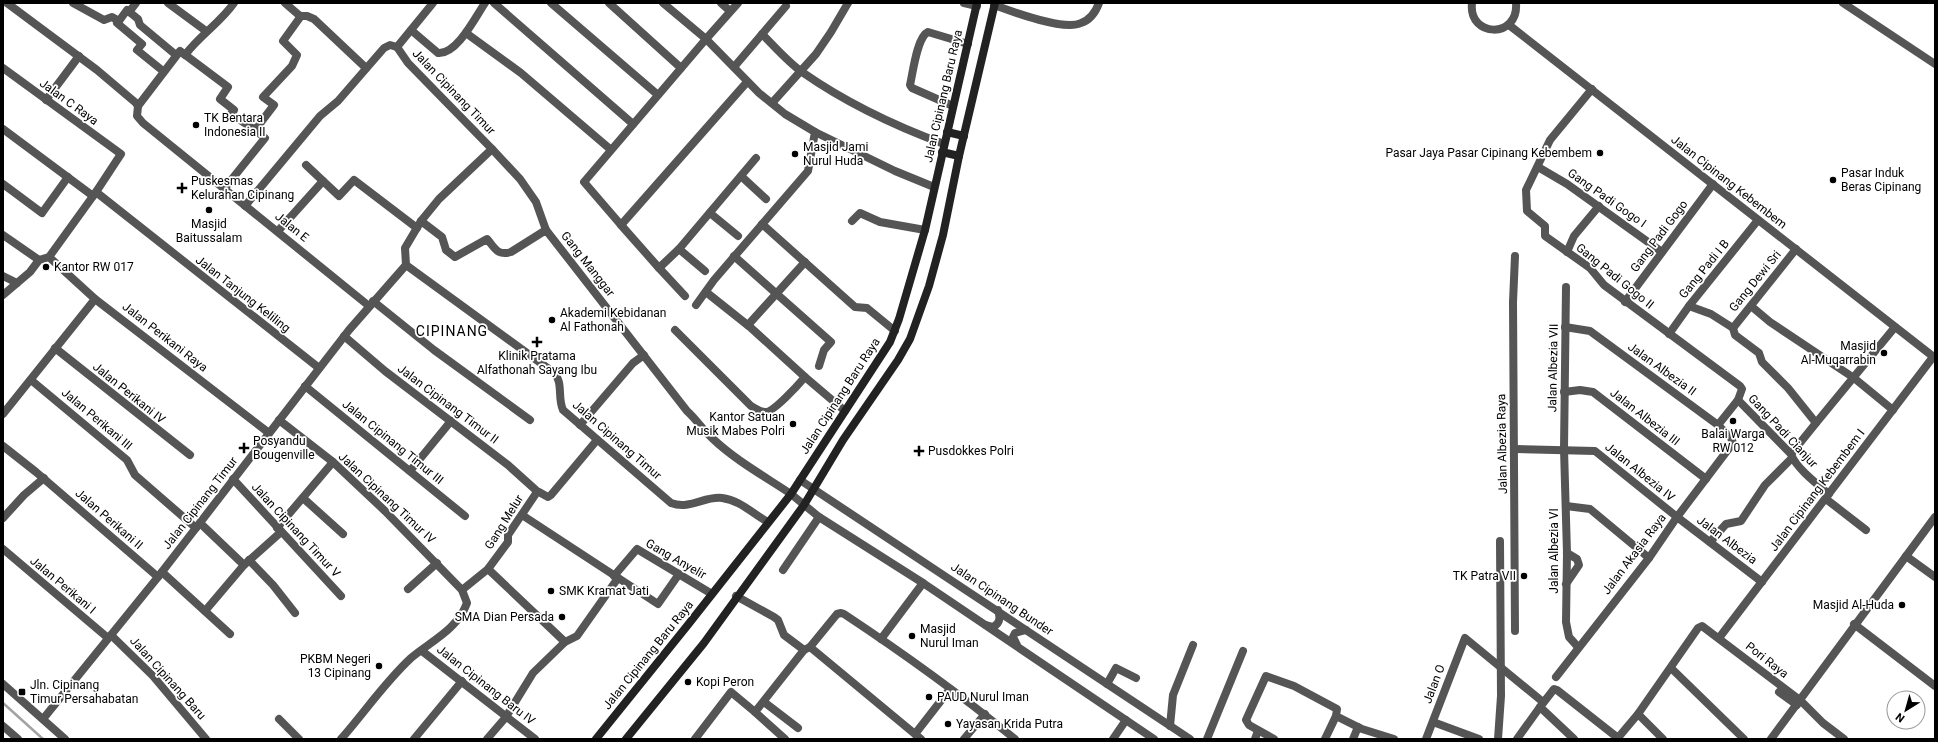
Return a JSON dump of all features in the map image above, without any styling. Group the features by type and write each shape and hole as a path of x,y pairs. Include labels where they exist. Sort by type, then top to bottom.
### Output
{"main road":[{"name":"Jalan Cipinang Baru Raya","path":"596,739 791,494 885,350 895,331 925,230 946,132 977,4"},
{"path":"626,739 704,643 736,596 804,505 843,440 898,360 910,339 934,270 943,235 959,156 995,4"},
{"path":"946,132 964,136"},
{"path":"943,148 959,156"}],"street":[{"path":"7,3 79,56 138,106 180,51 228,87 220,99 234,110 231,114 265,138 224,189"},
{"path":"129,12 136,3"},
{"path":"168,3 206,31"},
{"path":"185,55 234,3"},
{"path":"285,3 301,16 310,16 314,19 366,68"},
{"path":"245,206 320,116 338,101 388,45 397,47 433,3"},
{"path":"411,30 441,53 454,46 466,33 485,3"},
{"path":"494,3 633,124"},
{"path":"551,3 658,95"},
{"path":"609,3 681,68"},
{"path":"663,3 706,39 747,82 785,114 815,132 895,171 934,187"},
{"path":"721,3 730,11"},
{"path":"685,296 584,182 610,149 738,3"},
{"path":"772,102 801,71 831,32 848,3"},
{"path":"964,3 977,4"},
{"path":"995,4 1029,17 1075,25 1088,19 1099,3"},
{"path":"1464,3 1472,6 1474,18 1481,26 1490,30 1500,29 1509,24 1514,18 1516,3"},
{"path":"1843,3 1935,64"},
{"path":"77,4 104,20 112,17 119,21"},
{"path":"734,68 786,6"},
{"path":"164,71 138,50 142,44 117,23 127,10 138,18 140,25 176,55"},
{"path":"255,130 274,105 264,97 292,66 297,56 283,41 301,16"},
{"name":"Jalan Cipinang Kebembem","path":"1509,24 1934,358"},
{"path":"953,106 916,91 910,85 918,48 925,34 928,32 968,44"},
{"path":"466,33 521,73 610,149"},
{"path":"762,34 801,71 842,96 943,148"},
{"name":"Jalan Cipinang Timur","path":"43,719 160,575 318,368 371,303 406,264 405,248 419,225 438,199 492,149 408,63 397,47"},
{"path":"46,100 79,56"},
{"name":"Jalan C Raya","path":"3,68 121,154 95,194"},
{"path":"621,225 747,82"},
{"path":"1538,167 1550,140 1592,89"},
{"name":"Jalan E","path":"138,106 137,116 143,123 245,206 371,303 530,420"},
{"name":"Jalan Tanjung Keliling","path":"3,129 68,177 95,194 318,368"},
{"path":"696,305 734,256 808,171 815,132"},
{"path":"492,149 520,179 536,202 546,230"},
{"path":"659,268 679,250 756,158"},
{"path":"306,165 340,196 354,180 419,225"},
{"name":"Gang Padi Gogo I","path":"1538,167 1599,206 1662,252"},
{"name":"Gang Padi Gogo II","path":"1538,167 1526,190 1527,211 1545,226 1545,236 1590,268 1604,285 1625,302 1740,386 1742,389 1738,400"},
{"path":"741,176 766,199"},
{"path":"3,184 42,214 68,177"},
{"path":"278,231 323,181"},
{"name":"Gang Padi Gogo","path":"1625,302 1712,184"},
{"path":"3,295 39,260 49,257 95,194"},
{"path":"1567,252 1574,236 1599,206"},
{"path":"710,213 738,236"},
{"path":"852,221 860,213 880,222 925,230"},
{"name":"Gang Padi I B","path":"1669,334 1689,306 1758,220"},
{"path":"762,224 855,307 867,308 895,331"},
{"name":"Gang Manggar","path":"419,225 442,237 446,250 455,257 487,239 497,252 504,254 511,252 546,230 687,411 699,422 711,438 737,458 791,494"},
{"path":"3,235 39,260"},
{"name":"Gang Dewi Sri","path":"1733,328 1796,249"},
{"path":"679,250 705,272"},
{"path":"734,256 830,342 824,350 819,366"},
{"name":"Jalan Albezia Raya","path":"1515,256 1513,302 1515,631"},
{"name":"Jalan Perikani Raya","path":"49,257 95,299 269,432"},
{"path":"748,325 805,262"},
{"name":"Jalan Cipinang Timur","path":"406,264 553,372 559,380 560,404 563,410 671,504 682,506 715,498 733,500 768,522"},
{"path":"3,276 17,283"},
{"name":"Jalan Albezia VII","path":"1564,449 1566,287"},
{"path":"706,292 748,325 845,411"},
{"path":"3,414 95,299"},
{"path":"1689,306 1711,314 1733,328 1735,335 1759,353 1762,362 1788,388 1816,423"},
{"path":"1751,306 1770,322 1854,378 1893,410"},
{"name":"Jalan Albezia II","path":"1565,327 1590,331 1718,425 1731,438 1732,446"},
{"path":"1710,542 1726,524 1741,521 1765,485 1791,456 1816,423 1895,327"},
{"path":"675,330 751,406 763,412 767,412 777,406 805,377"},
{"name":"Jalan Cipinang Timur II","path":"344,336 385,371 508,465 538,492"},
{"name":"Jalan Perikani IV","path":"55,348 190,455"},
{"path":"580,425 633,364 644,355"},
{"name":"Jalan Cipinang Kebembem I","path":"1719,638 1934,358"},
{"name":"Jalan Perikani III","path":"31,380 128,460 135,475 273,585 295,613"},
{"name":"Jalan Cipinang Timur III","path":"305,386 465,516"},
{"name":"Jalan Albezia III","path":"1564,392 1580,390 1592,392 1706,479"},
{"path":"1718,425 1738,400"},
{"name":"Gang Padi Cianjur","path":"1738,400 1827,497 1866,530"},
{"name":"Jalan Cipinang Timur IV","path":"279,420 333,462 437,563 462,590 467,604 463,612 449,630 422,651"},
{"path":"410,472 451,421"},
{"name":"Gang Melur","path":"462,590 488,568 509,541 508,535 538,492 548,497 551,495 597,440"},
{"name":"Jalan Perikani II","path":"3,446 205,611 230,634"},
{"name":"Jalan Akasia Raya","path":"1556,677 1649,558 1677,517 1732,446"},
{"name":"Jalan Albezia IV","path":"1515,449 1564,449 1595,451 1677,517"},
{"name":"Jalan Albezia VI","path":"1564,449 1567,553 1566,631 1569,638 1578,647"},
{"path":"205,611 247,563 279,530 333,462"},
{"path":"3,518 21,492 44,478"},
{"name":"Jalan Cipinang Timur V","path":"233,479 341,596"},
{"name":"Jalan Cipinang Bunder","path":"800,480 998,610 1190,739"},
{"path":"791,494 819,517 923,583 1154,739"},
{"path":"303,498 343,534"},
{"path":"1566,506 1590,510 1649,558"},
{"path":"522,515 658,604 679,574"},
{"path":"782,570 819,517"},
{"name":"Jalan Albezia","path":"1677,517 1762,582"},
{"path":"1771,739 1799,703 1854,624 1935,517"},
{"path":"1498,739 1501,696 1500,541"},
{"name":"Jalan Perikani I","path":"3,549 110,636"},
{"name":"Gang Anyelir","path":"616,577 637,549 712,594"},
{"path":"1566,584 1579,565 1577,559 1567,553"},
{"path":"1906,556 1935,577"},
{"path":"408,589 437,563"},
{"path":"488,568 565,642"},
{"path":"487,739 506,717 533,673 565,642 577,636 616,577"},
{"path":"881,639 923,583"},
{"path":"736,596 778,620 784,635 807,648 918,736 950,689"},
{"path":"986,625 993,627 997,624 1000,618 998,610"},
{"path":"755,712 807,648 837,614 841,613 881,639 985,714 1016,739"},
{"path":"1854,624 1935,686"},
{"name":"Pori Raya","path":"1698,628 1704,626 1799,703"},
{"path":"1517,739 1541,704 1556,689 1618,738 1638,714 1698,628 1799,703 1844,739"},
{"path":"1017,646 1013,637 1015,633 1026,630"},
{"name":"Jalan Cipinang Baru","path":"110,636 153,676 206,739"},
{"name":"Jalan O","path":"1426,739 1465,638 1500,668"},
{"path":"1170,726 1173,694 1193,644"},
{"path":"341,739 406,664 422,651"},
{"name":"Jalan Cipinang Baru IV","path":"422,651 535,739"},
{"path":"1207,739 1243,651"},
{"path":"1107,684 1116,668 1136,678"},
{"path":"1500,668 1541,704 1574,739"},
{"path":"1671,668 1744,739"},
{"path":"1274,739 1258,731 1247,723 1246,720 1266,676 1294,686 1337,710 1336,716 1325,739"},
{"path":"414,739 462,681"},
{"path":"3,684 66,739"},
{"path":"695,739 731,692 785,739"},
{"path":"764,702 798,728"},
{"path":"964,739 985,714"},
{"path":"1638,714 1663,739"},
{"path":"1336,716 1358,727 1394,739"},
{"path":"278,719 299,739"},
{"path":"1113,739 1126,720"},
{"path":"1433,722 1479,739"},
{"path":"3,726 18,739"},
{"path":"1353,739 1358,727"},
{"path":"1255,739 1258,731"}],"waterway":[{"path":"3,703 43,739"}],"place":[{"name":"TK Bentara Indonesia II","path":"196,125"},
{"name":"Pasar Jaya Pasar Cipinang Kebembem","path":"1600,153"},
{"name":"Masjid Jami Nurul Huda","path":"795,154"},
{"name":"Pasar Induk Beras Cipinang","path":"1833,180"},
{"name":"Puskesmas Kelurahan Cipinang","path":"182,188"},
{"name":"Masjid Baitussalam","path":"209,210"},
{"name":"Kantor RW 017","path":"46,267"},
{"name":"Akademi Kebidanan Al Fathonah","path":"552,320"},
{"name":"Klinik Pratama Alfathonah Sayang Ibu","path":"537,342"},
{"name":"Masjid Al-Muqarrabin","path":"1884,353"},
{"name":"Balai Warga RW 012","path":"1733,421"},
{"name":"Kantor Satuan Musik Mabes Polri","path":"793,424"},
{"name":"Posyandu Bougenville","path":"244,448"},
{"name":"Pusdokkes Polri","path":"919,451"},
{"name":"TK Patra VII","path":"1524,576"},
{"name":"SMK Kramat Jati","path":"551,591"},
{"name":"Masjid Al-Huda","path":"1902,605"},
{"name":"SMA Dian Persada","path":"562,617"},
{"name":"Masjid Nurul Iman","path":"912,636"},
{"name":"PKBM Negeri 13 Cipinang","path":"379,666"},
{"name":"Kopi Peron","path":"688,682"},
{"name":"Jln. Cipinang Timur Persahabatan","path":"22,692"},
{"name":"PAUD Nurul Iman","path":"929,697"},
{"name":"Yayasan Krida Putra","path":"948,724"}],"district":[{"name":"CIPINANG","path":"452,331"}]}
